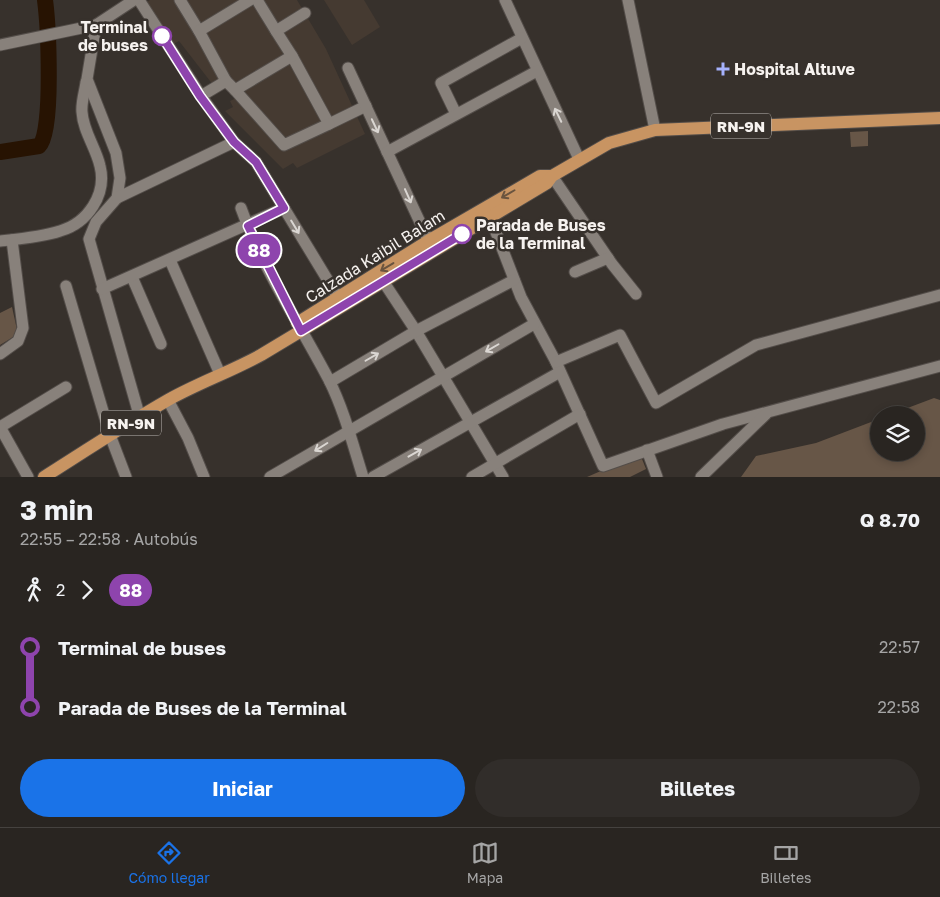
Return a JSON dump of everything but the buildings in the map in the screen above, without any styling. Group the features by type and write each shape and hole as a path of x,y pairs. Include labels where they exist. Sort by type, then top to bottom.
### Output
{"main road":[{"name":"Calzada Kaibil Balam","path":"298,328 338,297 431,246 490,217 547,183 552,176 579,159 609,144 654,130 940,118"},
{"name":"Calzada Kaibil Balam","path":"44,477 168,400 220,374 233,370 298,328 383,281 431,246 540,176 552,176"}],"street":[{"path":"0,45 96,25 134,0"},
{"path":"139,0 200,96 234,142 256,162 338,297"},
{"path":"180,0 226,81 284,145 366,106"},
{"path":"199,32 250,0"},
{"path":"257,0 292,56 329,124"},
{"path":"505,0 579,159"},
{"path":"628,0 654,130"},
{"path":"276,31 305,13"},
{"path":"0,354 18,341 23,328 6,240 62,231 85,217 99,199 102,184 100,167 82,112 96,25"},
{"path":"456,114 441,83 522,38"},
{"path":"235,90 292,56"},
{"path":"348,68 431,246"},
{"path":"387,152 537,71"},
{"path":"87,79 116,153 120,178 117,198"},
{"path":"200,96 226,81"},
{"path":"140,418 89,239 96,222 117,198 234,142"},
{"path":"552,176 608,258 636,294"},
{"path":"241,208 298,328 330,382 349,429 363,477"},
{"path":"102,289 248,226 284,208"},
{"path":"490,217 514,280 534,324 558,367 602,466 723,424 940,366"},
{"path":"575,272 608,258"},
{"path":"170,260 220,374"},
{"path":"132,277 161,344"},
{"path":"330,382 416,331 514,280"},
{"path":"383,281 416,331 503,477"},
{"path":"66,286 110,435 126,477"},
{"path":"373,477 469,422 558,367 621,335 656,403 756,345 940,295"},
{"path":"270,477 349,429 534,324"},
{"path":"28,477 0,427 66,386"},
{"path":"168,400 188,438 204,477"},
{"path":"472,477 580,414"},
{"path":"701,477 766,414"},
{"path":"647,450 657,477"}],"shaded area":[{"path":"150,0 297,0 326,49 365,134 297,168 293,163 283,169 225,111 233,107 230,101 236,98 229,85 217,90 179,41 170,46 145,3"},
{"path":"324,0 364,0 380,27 352,45"},
{"path":"868,131 868,146 851,147 850,132"},
{"path":"12,307 18,334 0,345 0,313"},
{"path":"934,398 940,400 940,477 741,477 756,456 816,443 870,422 870,461 925,461 925,406 913,406"},
{"path":"640,454 646,469 630,477 587,477"}],"waterway":[{"path":"0,152 39,146 44,137 47,121 49,77 45,0"}],"bus line":[{"name":"88","path":"162,36 200,96 234,142 256,162 284,208 248,226 292,318 301,331 462,234"}],"place":[{"name":"Terminal de buses","path":"162,36"},
{"name":"Hospital Altuve","path":"723,69"},
{"name":"Parada de Buses de la Terminal","path":"462,234"}]}
